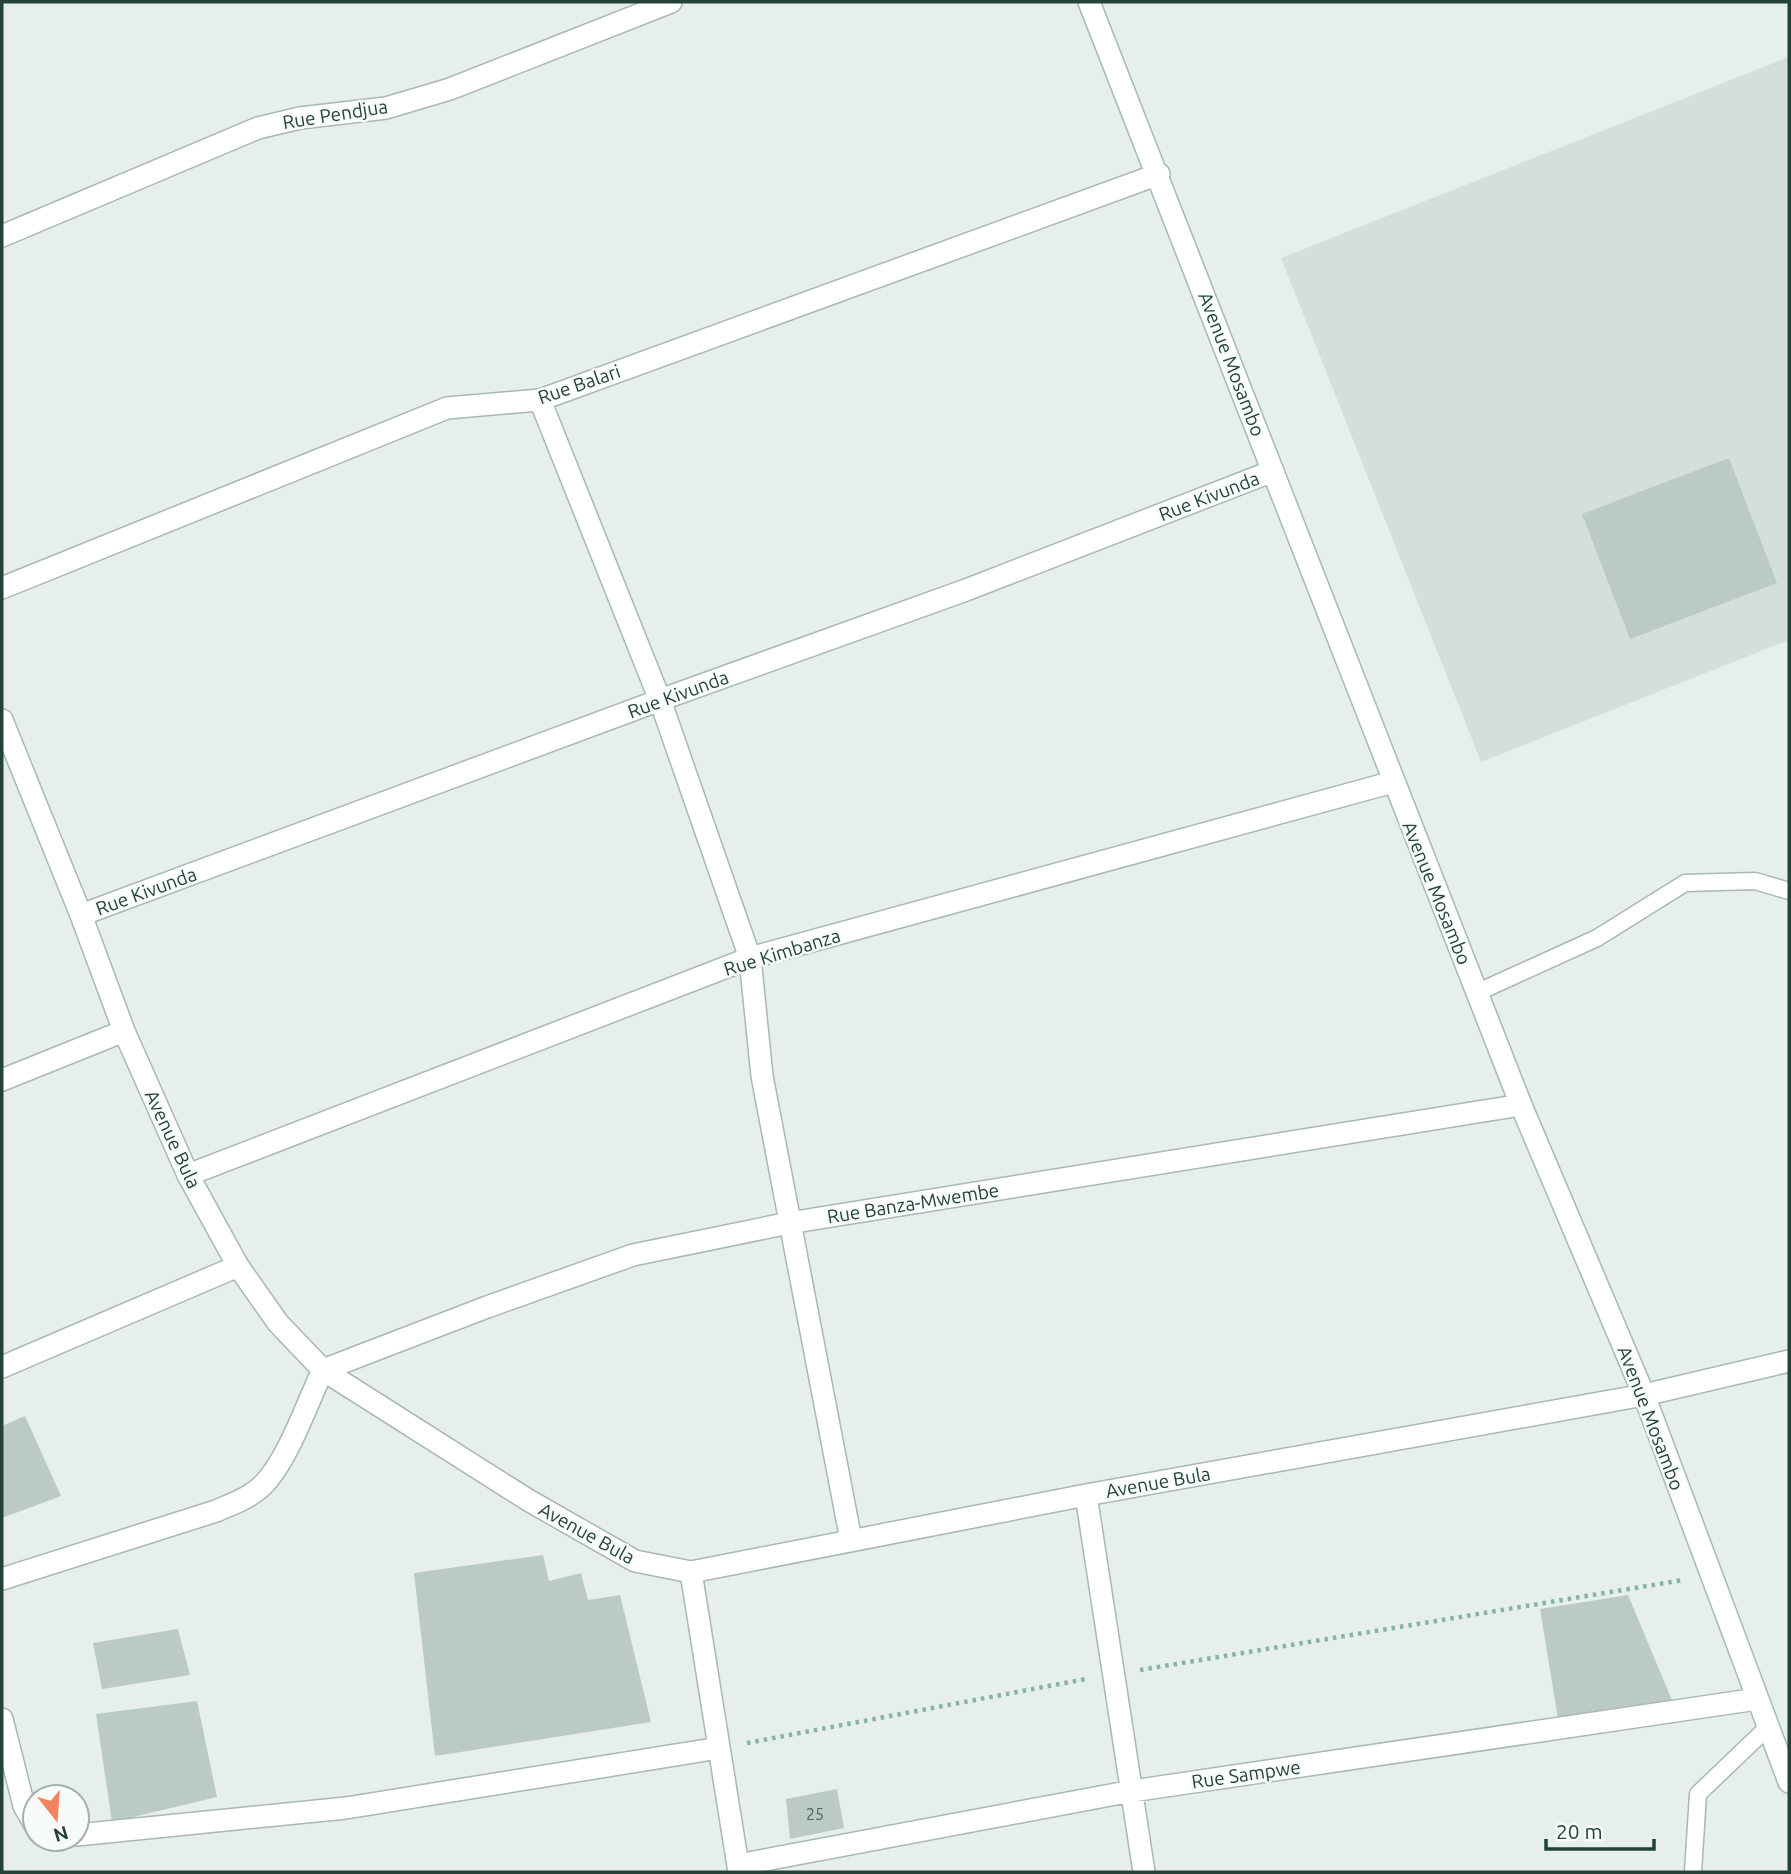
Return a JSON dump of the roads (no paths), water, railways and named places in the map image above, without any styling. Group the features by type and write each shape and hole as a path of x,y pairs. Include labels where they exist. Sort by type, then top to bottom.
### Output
{"street":[{"name":"Rue Pendjua","path":"2,236 258,128 300,118 386,108 450,89 671,2"},
{"name":"Avenue Mosambo","path":"1089,2 1476,993 1644,1395 1789,1782"},
{"name":"Rue Balari","path":"2,588 447,408 540,400 1158,174"},
{"path":"540,400 660,700 750,958 762,1076 850,1540"},
{"name":"Rue Kivunda","path":"81,915 660,700 966,590 1273,471"},
{"name":"Avenue Bula","path":"2,720 81,915 124,1031 188,1175 238,1266 278,1324 323,1370 528,1500 635,1561 691,1572 1086,1495 1644,1395 1789,1361"},
{"name":"Rue Kimbanza","path":"188,1175 750,958 1393,782"},
{"path":"2,1080 124,1031"},
{"name":"Rue Banza-Mwembe","path":"323,1370 633,1255 789,1223 1521,1105"},
{"path":"2,1367 238,1266"},
{"path":"2,1579 240,1501 262,1485 280,1462 323,1370"},
{"path":"1086,1495 1144,1872"},
{"path":"691,1572 738,1868"},
{"name":"Rue Sampwe","path":"738,1868 1132,1791 1757,1699"},
{"path":"2,1719 21,1794"},
{"path":"91,1834 346,1808 719,1748"}],"lane":[{"path":"1476,993 1597,938 1685,883 1755,881 1789,891"},
{"path":"1693,1872 1698,1794 1768,1727"}]}
